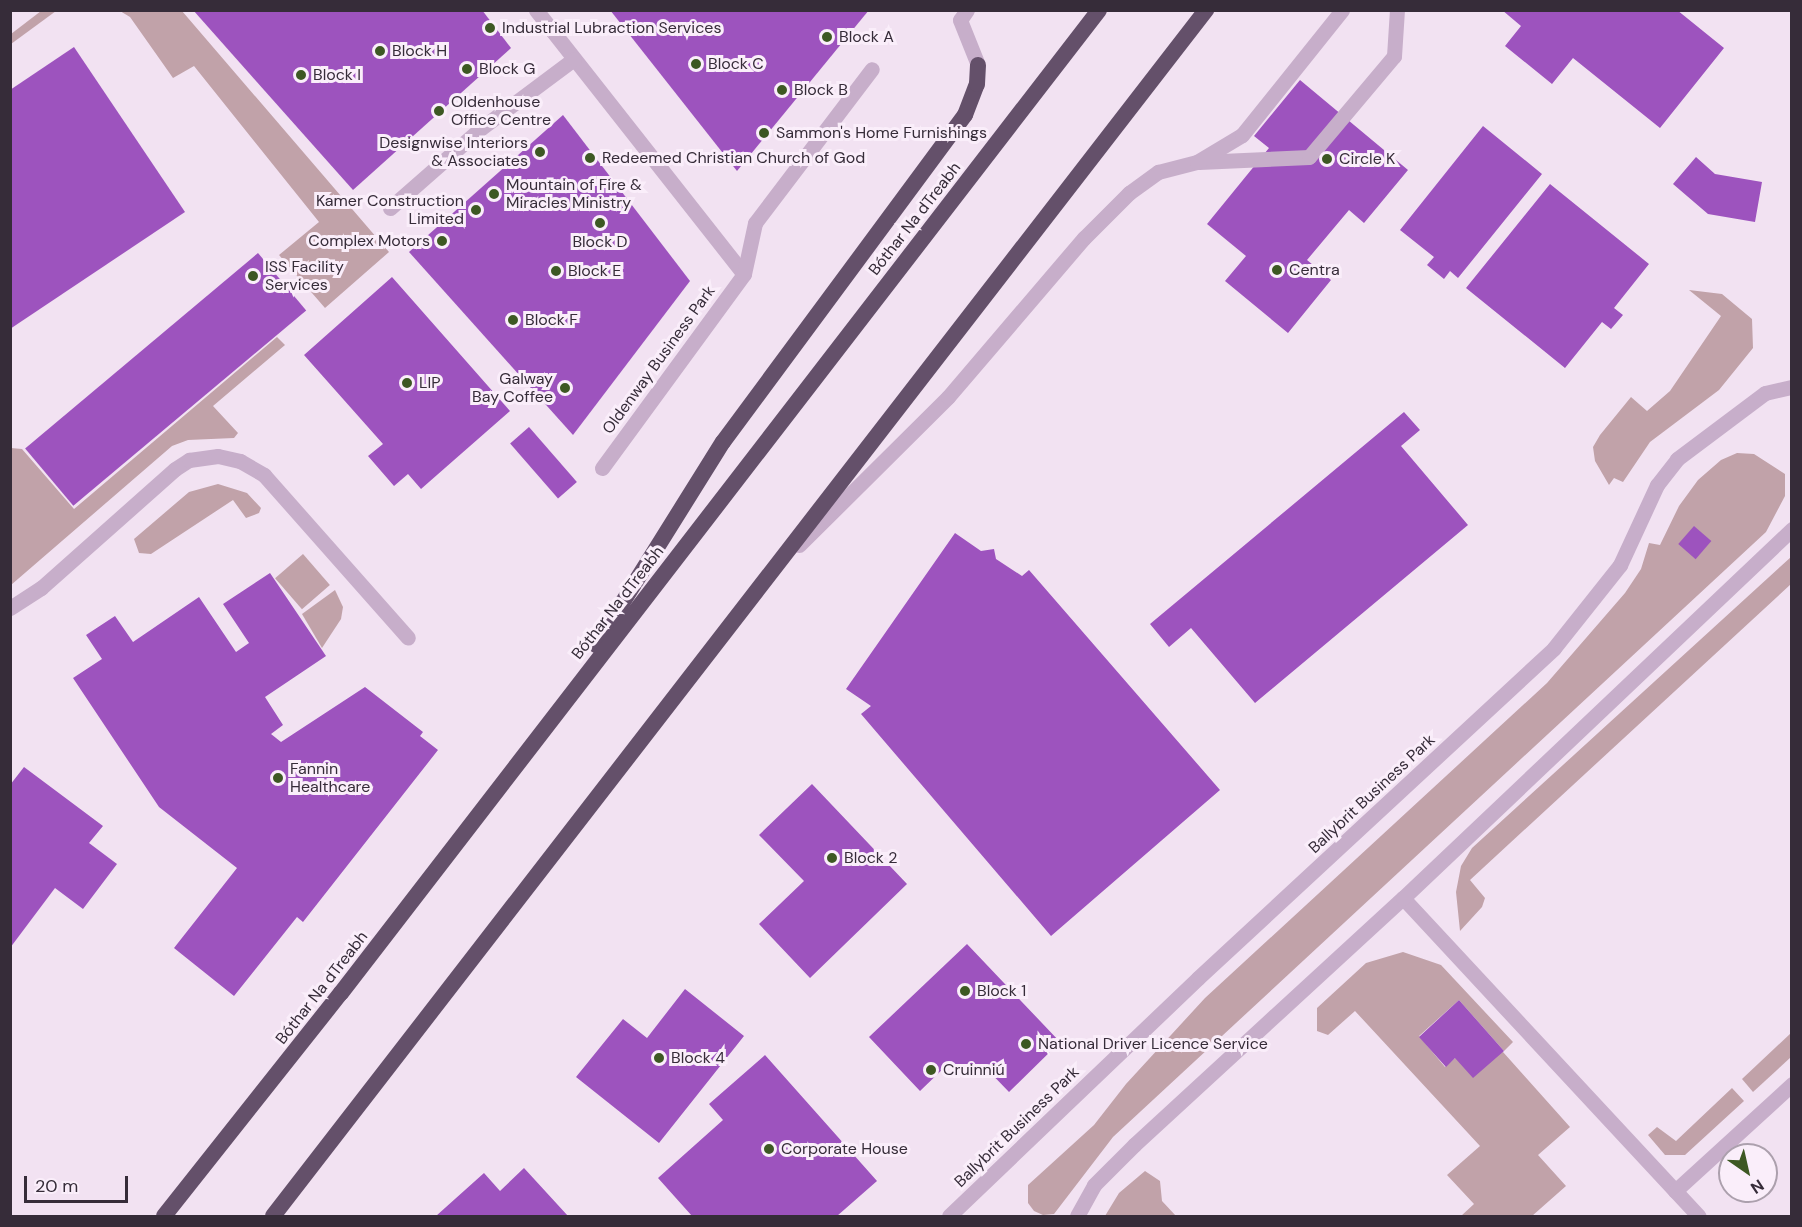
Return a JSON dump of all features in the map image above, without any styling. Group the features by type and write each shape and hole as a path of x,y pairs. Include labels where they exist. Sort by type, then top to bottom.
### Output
{"highway":[{"name":"Bóthar Na dTreabh","path":"164,1216 1099,10"},
{"path":"273,1216 779,565 1206,10"},
{"path":"545,727 723,442 965,115 978,84 978,65"}],"street":[{"path":"536,10 744,274"},
{"path":"1197,162 1242,135 1342,10"},
{"path":"779,565 948,397 1084,238 1129,193 1158,172 1197,162 1309,158 1394,56 1397,10"},
{"path":"959,14 978,65"},
{"path":"390,208 480,129 574,59"},
{"name":"Oldenway Business Park","path":"602,468 744,274 754,223 872,69"},
{"name":"Ballybrit Business Park","path":"949,1216 1198,978 1554,648 1620,565 1657,485 1677,459 1765,393 1791,387"},
{"path":"10,608 41,588 175,469 189,460 218,456 240,461 264,475 408,638"},
{"path":"1077,1216 1094,1185 1134,1145 1403,898 1791,529"},
{"path":"1403,898 1699,1216"},
{"path":"1675,1191 1791,1084"}],"shaded area":[{"path":"41,11 56,11 11,44 11,34"},
{"path":"120,11 182,11 389,252 325,308 279,255 319,222 194,66 173,78 130,17"},
{"path":"1689,290 1722,294 1752,319 1753,348 1719,390 1650,442 1623,482 1614,478 1609,485 1595,461 1593,447 1600,435 1631,397 1647,411 1670,391 1721,316"},
{"path":"277,337 285,345 213,406 238,433 234,438 188,440 172,446 11,585 11,448 22,449 74,509"},
{"path":"1737,453 1754,454 1785,474 1785,496 1766,532 1113,1137 1054,1214 1043,1215 1034,1211 1028,1203 1028,1185 1094,1125 1126,1084 1205,998 1547,683 1625,593 1641,569 1649,543 1660,545 1679,506 1698,480 1721,460"},
{"path":"218,484 247,493 261,508 259,513 246,518 233,500 151,554 139,553 134,539 189,492"},
{"path":"303,554 330,585 302,609 275,578"},
{"path":"1791,557 1791,584 1470,880 1485,898 1482,907 1460,931 1456,892 1461,866 1472,848"},
{"path":"335,590 343,607 341,619 322,648 302,614"},
{"path":"1403,952 1441,965 1513,1042 1504,1051 1459,1000 1419,1036 1445,1067 1455,1058 1503,1052 1570,1127 1538,1155 1566,1186 1532,1216 1461,1216 1474,1204 1447,1175 1480,1146 1355,1011 1328,1035 1317,1031 1317,1008 1366,963"},
{"path":"1791,1033 1791,1057 1753,1092 1742,1079"},
{"path":"1732,1088 1744,1101 1685,1155 1665,1155 1648,1135 1657,1127 1676,1141"},
{"path":"1145,1171 1160,1181 1162,1201 1176,1216 1105,1216 1119,1193"}],"building":[{"path":"193,10 482,10 511,48 353,190"},
{"path":"610,10 869,10 737,171"},
{"path":"1502,10 1677,10 1724,48 1660,128 1573,58 1552,84 1505,46 1521,26"},
{"path":"74,47 185,212 10,329 10,90"},
{"name":"Circle K","path":"1300,80 1408,170 1364,223 1349,210 1307,260 1331,280 1288,333 1225,281 1246,256 1207,224 1269,148 1254,136"},
{"path":"563,115 690,281 573,435 409,252"},
{"path":"1483,126 1542,174 1458,278 1450,271 1444,279 1427,265 1434,257 1400,230"},
{"path":"1696,157 1715,174 1762,182 1755,222 1708,214 1673,184"},
{"path":"1550,184 1649,264 1614,308 1623,315 1611,329 1602,322 1565,368 1466,288"},
{"path":"258,253 306,310 73,506 25,448"},
{"name":"LIP","path":"392,277 510,411 421,489 408,474 394,486 368,456 383,444 304,355"},
{"path":"1404,412 1420,430 1401,446 1468,525 1255,703 1191,628 1169,647 1150,624"},
{"path":"529,427 577,482 558,498 510,443"},
{"path":"1694,526 1711,541 1696,559 1678,544"},
{"path":"955,533 981,551 994,549 996,559 1022,576 1029,570 1220,790 1051,936 861,714 871,706 846,689"},
{"name":"Fannin Healthcare","path":"270,573 326,656 265,697 283,725 271,734 281,742 365,687 423,732 420,736 438,750 303,922 297,917 234,996 174,948 237,868 159,807 73,678 102,659 86,635 115,616 133,642 199,597 236,652 249,643 223,604"},
{"path":"24,767 103,826 89,843 117,864 83,909 55,888 10,948 10,785"},
{"name":"Block 2","path":"812,784 907,884 810,978 759,924 804,881 759,835"},
{"name":"Block 1","path":"967,944 1060,1042 1009,1092 982,1064 947,1065 920,1091 869,1037"},
{"name":"Block 4","path":"685,989 744,1036 659,1143 576,1077 623,1019 647,1038"},
{"path":"1459,1000 1504,1051 1473,1078 1455,1058 1446,1067 1419,1037"},
{"name":"Corporate House","path":"765,1055 877,1181 837,1216 692,1216 658,1178 723,1120 709,1104"},
{"path":"524,1168 568,1216 436,1216 484,1173 500,1191"}],"place":[{"name":"Industrial Lubraction Services","path":"490,28"},
{"name":"Block A","path":"827,37"},
{"name":"Block H","path":"380,51"},
{"name":"Block C","path":"696,64"},
{"name":"Block G","path":"467,69"},
{"name":"Block I","path":"301,75"},
{"name":"Block B","path":"782,90"},
{"name":"Oldenhouse Office Centre","path":"439,111"},
{"name":"Sammon's Home Furnishings","path":"764,133"},
{"name":"Designwise Interiors & Associates","path":"540,152"},
{"name":"Redeemed Christian Church of God","path":"590,158"},
{"name":"Circle K","path":"1327,159"},
{"name":"Mountain of Fire & Miracles Ministry","path":"494,194"},
{"name":"Kamer Construction Limited","path":"476,210"},
{"name":"Block D","path":"600,223"},
{"name":"Complex Motors","path":"442,241"},
{"name":"Centra","path":"1277,270"},
{"name":"Block E","path":"556,271"},
{"name":"ISS Facility Services","path":"253,276"},
{"name":"Block F","path":"513,320"},
{"name":"LIP","path":"407,383"},
{"name":"Galway Bay Coffee","path":"565,388"},
{"name":"Fannin Healthcare","path":"278,778"},
{"name":"Block 2","path":"832,858"},
{"name":"Block 1","path":"965,991"},
{"name":"National Driver Licence Service","path":"1026,1044"},
{"name":"Block 4","path":"659,1058"},
{"name":"Cruinniú","path":"931,1070"},
{"name":"Corporate House","path":"769,1149"}]}
